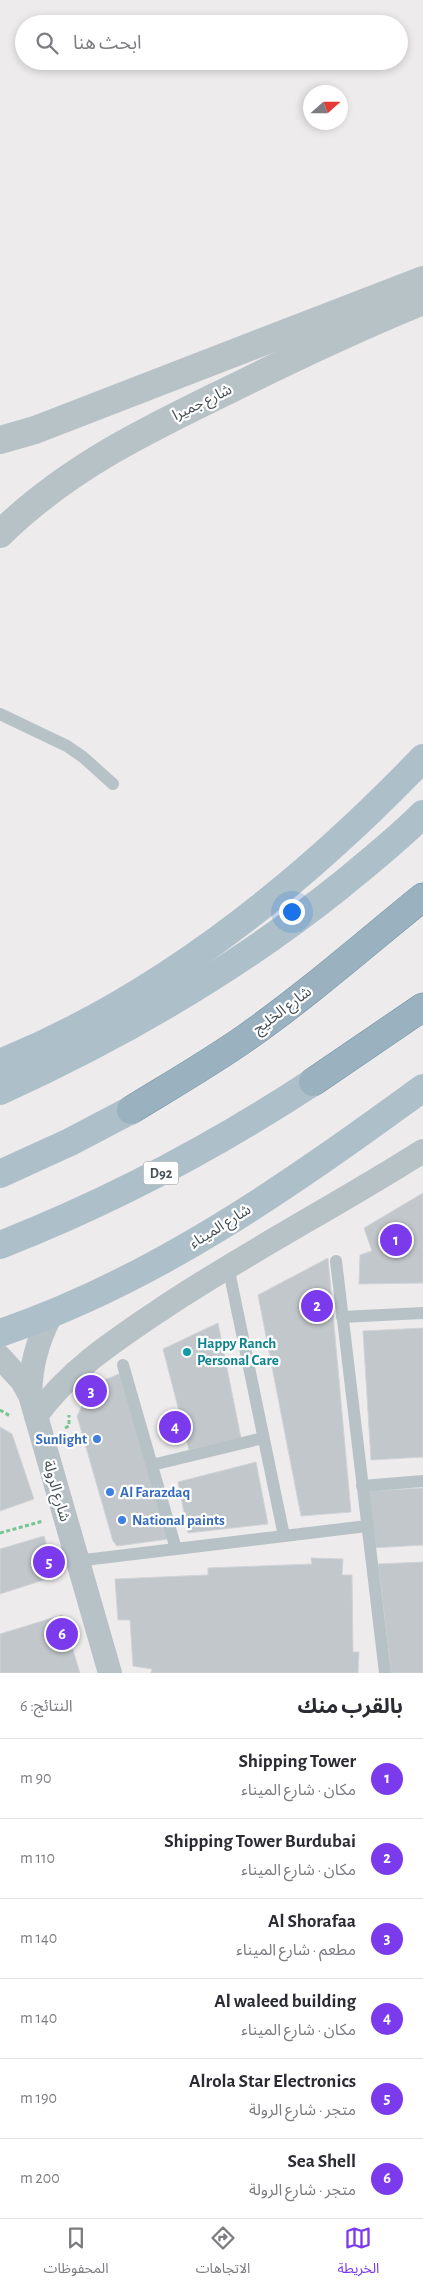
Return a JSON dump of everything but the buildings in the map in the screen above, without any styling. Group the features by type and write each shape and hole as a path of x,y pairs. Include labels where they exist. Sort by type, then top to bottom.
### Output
{"highway":[{"name":"شارع الخليج","path":"131,1110 190,1075 247,1037 311,988 423,896"},
{"path":"313,1082 423,1007"}],"main road":[{"path":"0,1063 110,1009 210,945 303,873 348,834 423,758"},
{"path":"0,1091 107,1039 213,978 314,907 423,814"},
{"name":"D92","path":"0,1245 152,1178 234,1133 313,1082"},
{"name":"شارع الميناء","path":"0,1333 51,1315 136,1276 248,1209 423,1088"},
{"path":"0,1174 70,1142 131,1110"}],"street":[{"name":"شارع جميرا","path":"0,440 35,430 423,280"},
{"name":"شارع جميرا","path":"0,534 41,498 74,473 144,430 320,346 423,301"},
{"path":"33,1406 89,1359 228,1266 423,1151"},
{"name":"شارع الرولة","path":"33,1406 30,1374 34,1353 51,1315"},
{"name":"شارع الرولة","path":"0,1357 22,1381 33,1406 76,1561 110,1673"}],"lane":[{"path":"0,714 67,746 113,784"},
{"path":"336,1261 385,1673"},
{"path":"228,1266 284,1536"},
{"path":"342,1317 423,1313"},
{"path":"123,1365 176,1549"},
{"path":"152,1466 263,1438"},
{"path":"362,1486 423,1481"},
{"path":"76,1561 367,1526"}],"path":[{"path":"0,1534 64,1514"}],"place":[{"name":"Shipping Tower","path":"396,1240"},
{"name":"Shipping Tower Burdubai","path":"317,1306"},
{"name":"Happy Ranch Personal Care","path":"187,1352"},
{"name":"Al Shorafaa","path":"91,1391"},
{"name":"Al waleed building","path":"175,1427"},
{"name":"Sunlight","path":"97,1439"},
{"name":"Al Farazdaq","path":"110,1492"},
{"name":"National paints","path":"122,1520"},
{"name":"Alrola Star Electronics","path":"49,1562"},
{"name":"Sea Shell","path":"62,1634"}]}
